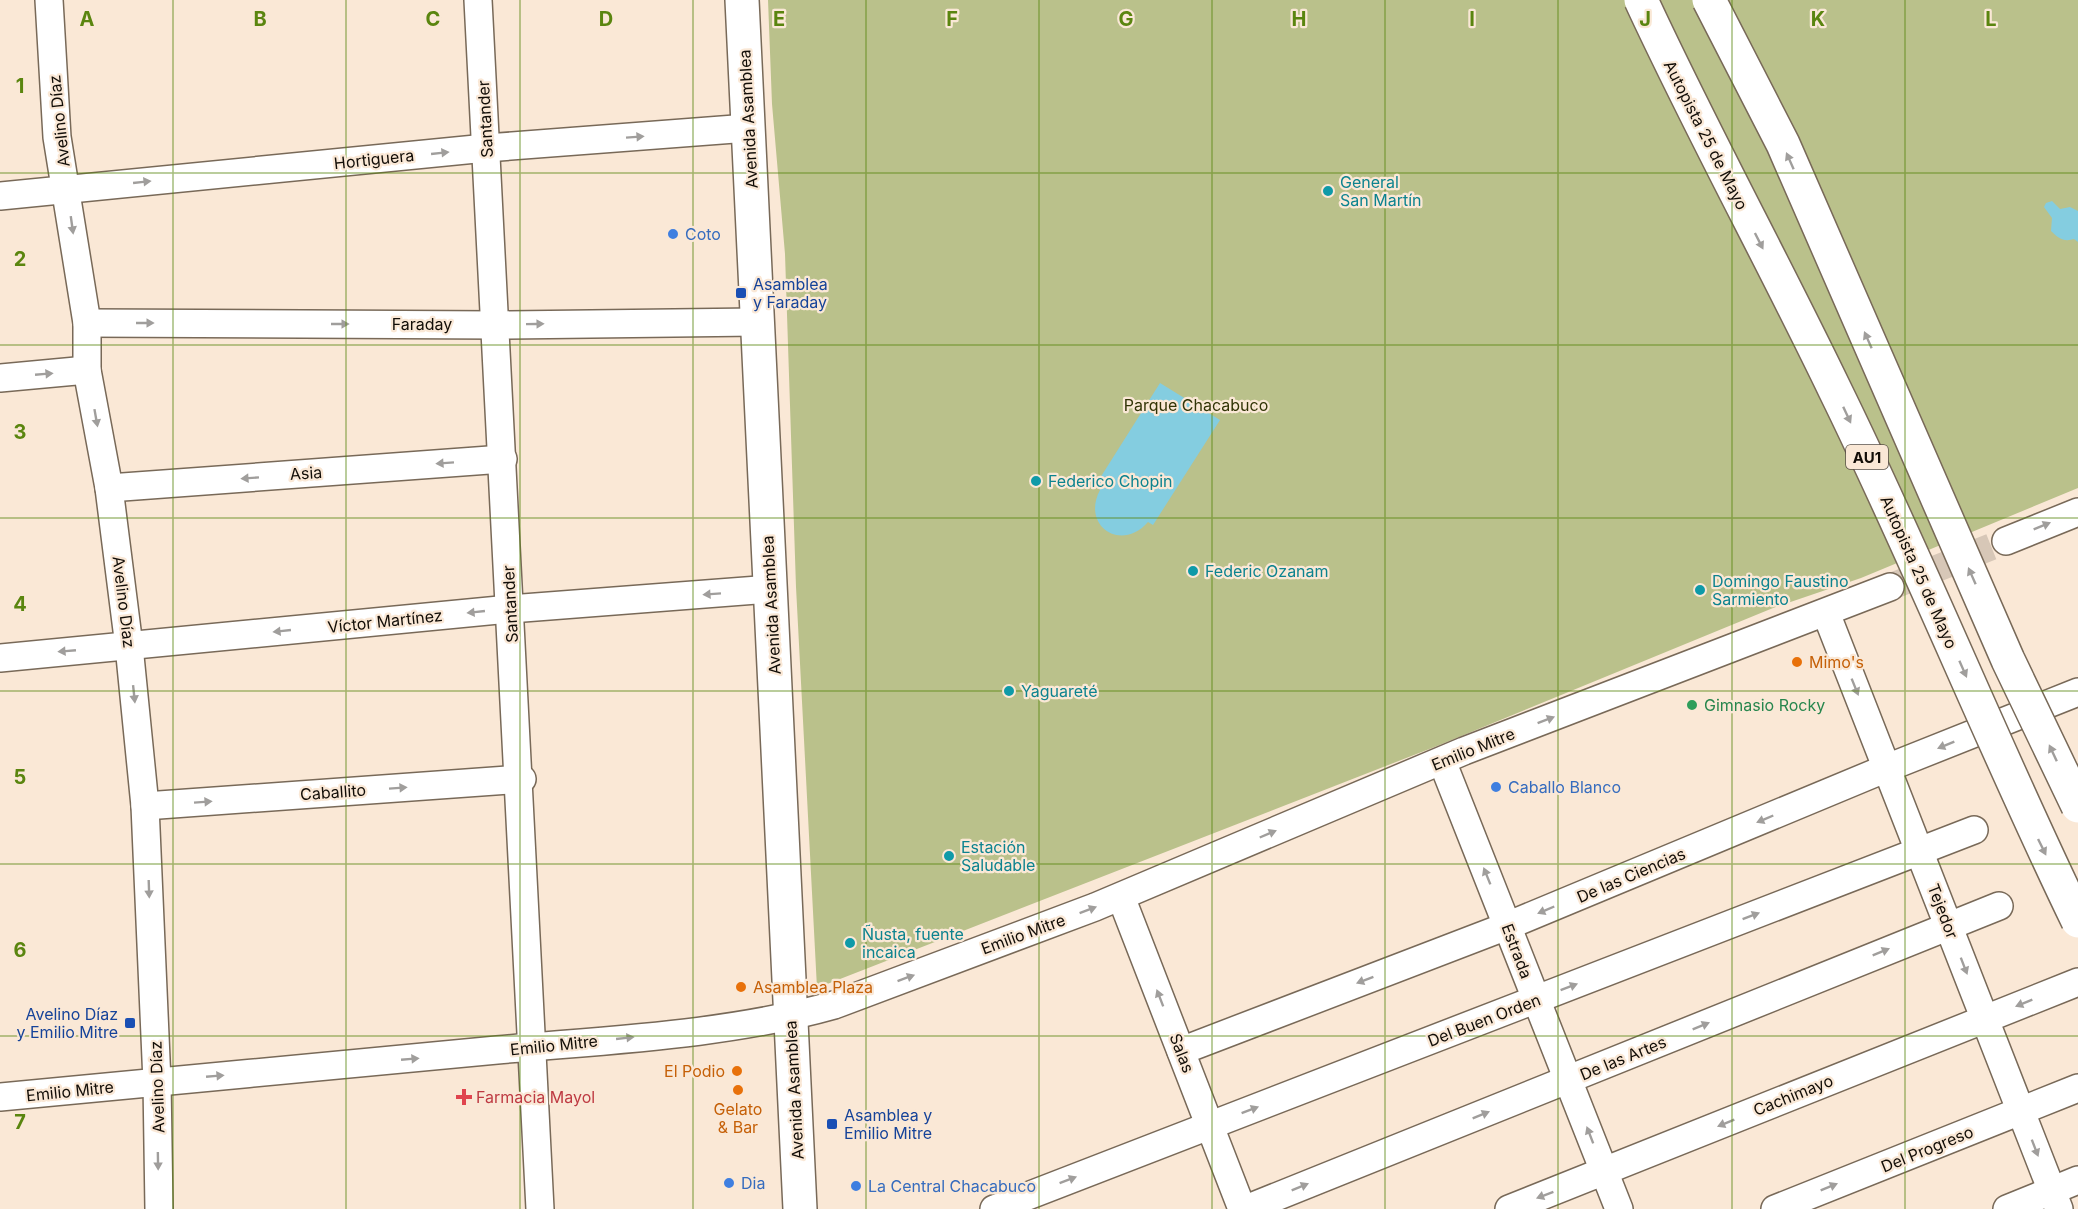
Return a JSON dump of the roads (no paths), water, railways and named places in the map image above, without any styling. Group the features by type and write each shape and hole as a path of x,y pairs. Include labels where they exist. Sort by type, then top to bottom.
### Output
{"main road":[{"name":"Avenida Asamblea","path":"742,0 800,1209"},
{"name":"Autopista 25 de Mayo","path":"1641,0 1685,94 1840,400 2038,838 2078,921"},
{"name":"AU1","path":"1709,0 1783,144 2008,660 2078,806"}],"street":[{"name":"Avelino Díaz","path":"49,0 57,137 87,323 87,370 109,488 129,646 145,806 157,1082 159,1209"},
{"name":"Santander","path":"478,0 498,325 510,609 522,779 540,1209"},
{"name":"Hortiguera","path":"0,196 486,148 748,128"},
{"name":"Faraday","path":"87,323 498,325 757,322"},
{"path":"0,378 87,370"},
{"name":"Asia","path":"109,488 503,459"},
{"path":"2006,541 2078,512"},
{"name":"Emilio Mitre","path":"0,1098 533,1047 754,1024 791,1017 834,1005 1121,897 1442,761 1890,587"},
{"name":"Víctor Martínez","path":"0,658 510,609 770,590"},
{"name":"Tejedor","path":"1826,613 2055,1200"},
{"name":"De las Ciencias","path":"1181,1051 1507,926 1887,768 2078,692"},
{"name":"Estrada","path":"1442,761 1619,1209"},
{"name":"Caballito","path":"145,806 522,779"},
{"name":"Del Buen Orden","path":"994,1209 1974,830"},
{"name":"Salas","path":"1121,897 1244,1209"},
{"name":"De las Artes","path":"1244,1209 1999,906"},
{"name":"Cachimayo","path":"1509,1209 2078,982"},
{"name":"Del Progreso","path":"1775,1209 2078,1088"},
{"path":"2007,1209 2055,1200 2078,1180"}],"water":[{"path":"2052,201 2060,209 2070,207 2078,211 2078,242 2074,239 2062,239 2051,231 2052,218 2044,207 2046,203"},
{"path":"1160,383 1220,420 1153,525 1148,522 1137,531 1126,535 1116,535 1107,531 1100,524 1096,515 1096,503 1100,490 1095,486"}],"tunnel":[{"path":"1890,587 2006,541"}],"place":[{"name":"General San Martín","path":"1328,191"},
{"name":"Coto","path":"673,234"},
{"name":"Asamblea y Faraday","path":"741,293"},
{"name":"Federico Chopin","path":"1036,481"},
{"name":"Federic Ozanam","path":"1193,571"},
{"name":"Domingo Faustino Sarmiento","path":"1700,590"},
{"name":"Mimo's","path":"1797,662"},
{"name":"Yaguareté","path":"1009,691"},
{"name":"Gimnasio Rocky","path":"1692,705"},
{"name":"Caballo Blanco","path":"1496,787"},
{"name":"Estación Saludable","path":"949,856"},
{"name":"Ñusta, fuente incaica","path":"850,943"},
{"name":"Asamblea Plaza","path":"741,987"},
{"name":"Avelino Díaz y Emilio Mitre","path":"130,1023"},
{"name":"El Podio","path":"737,1071"},
{"name":"Gelato & Bar","path":"738,1090"},
{"name":"Farmacia Mayol","path":"464,1097"},
{"name":"Asamblea y Emilio Mitre","path":"832,1124"},
{"name":"Dia","path":"729,1183"},
{"name":"La Central Chacabuco","path":"856,1186"}],"park label":[{"name":"Parque Chacabuco","path":"1196,405"}]}
